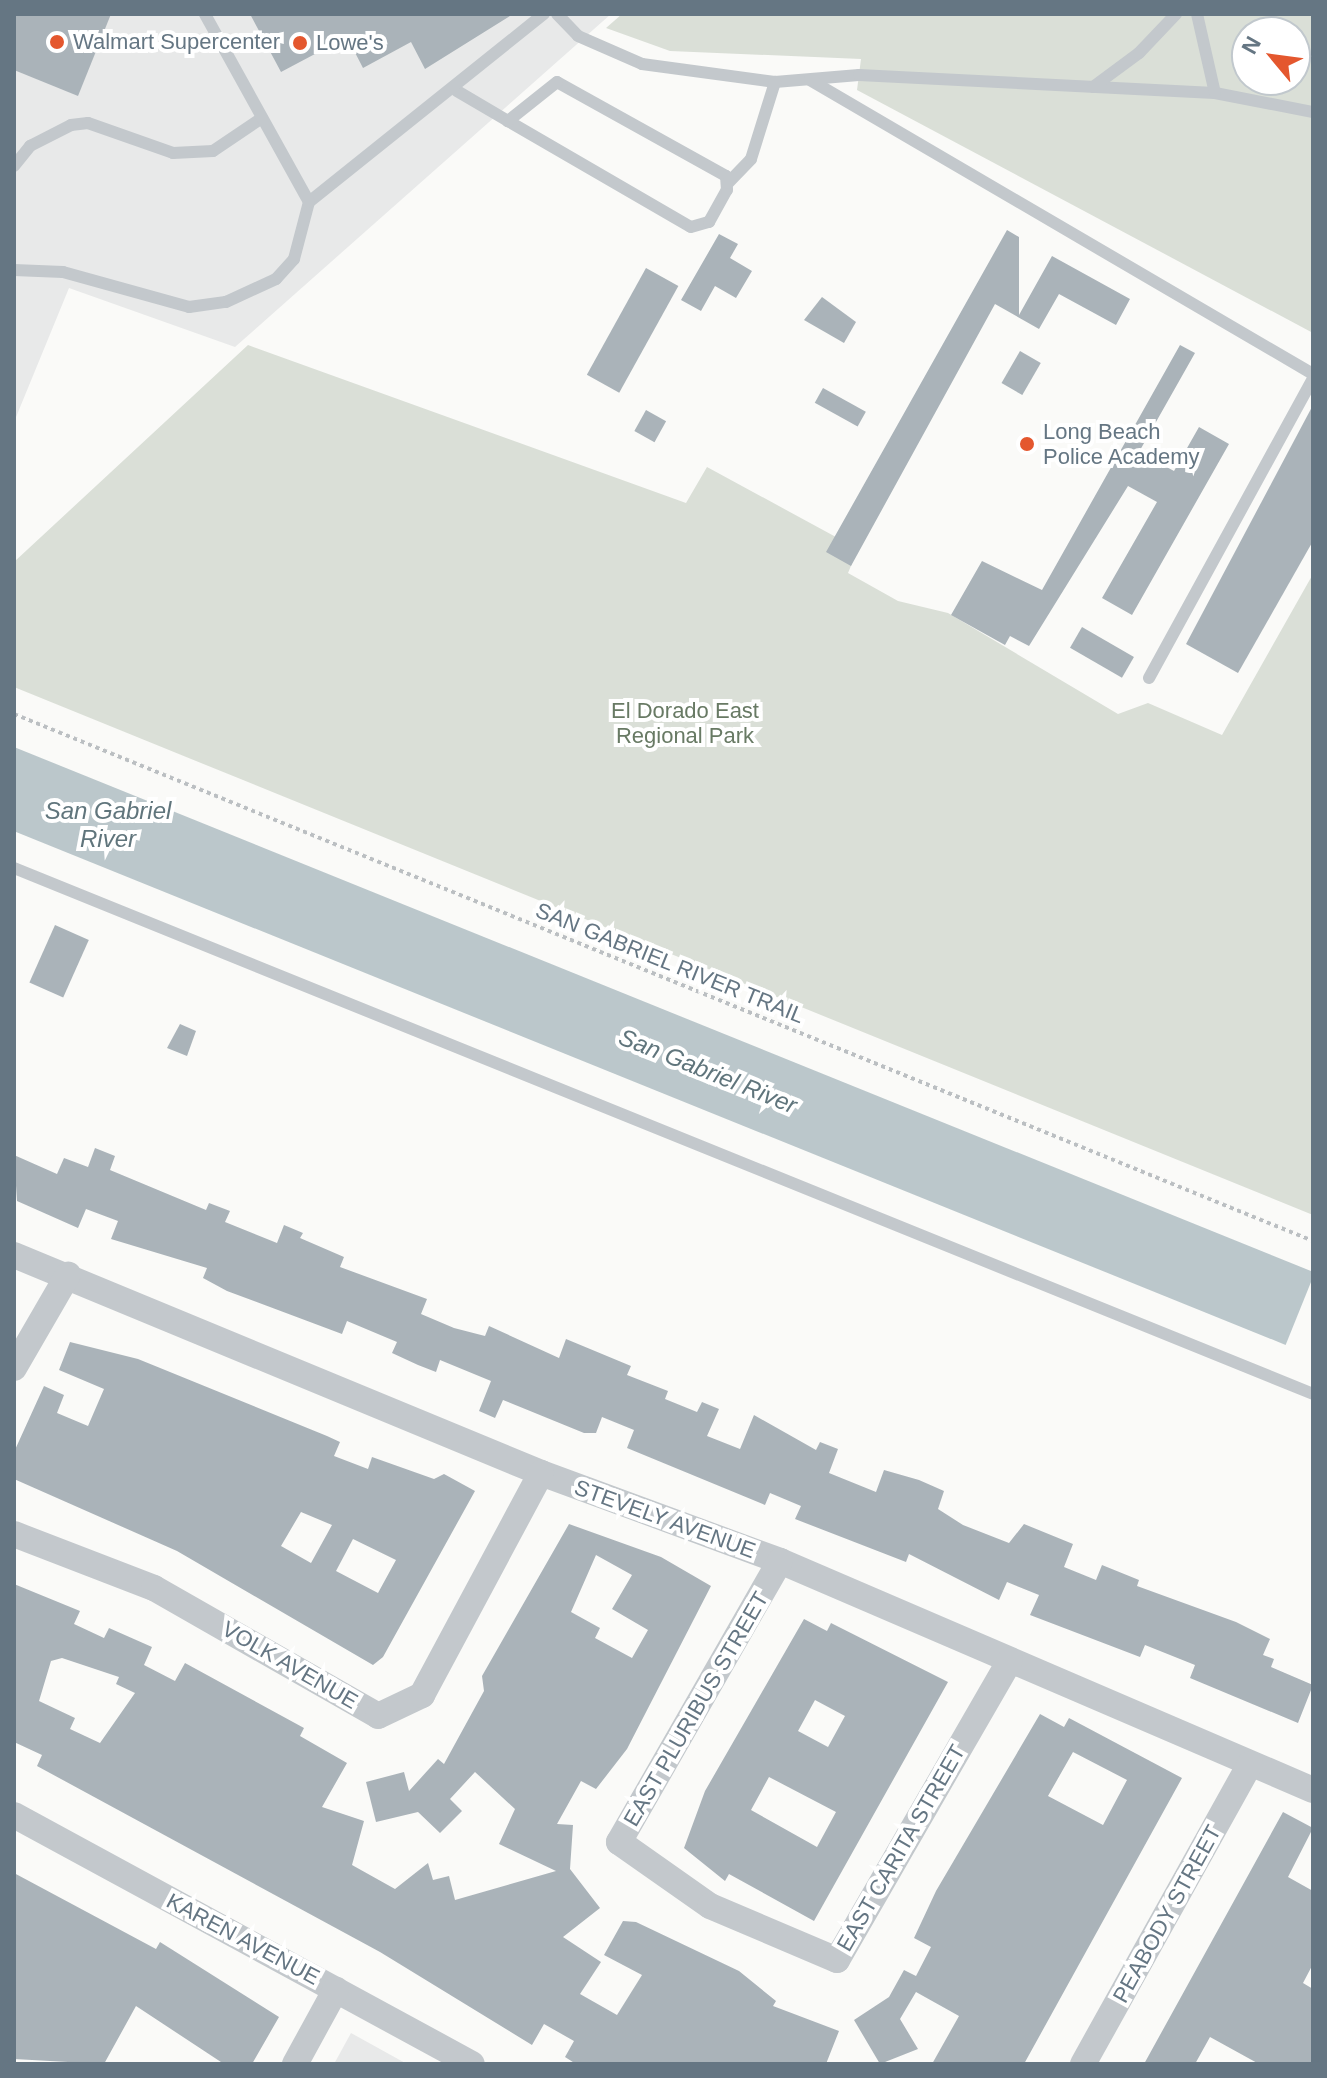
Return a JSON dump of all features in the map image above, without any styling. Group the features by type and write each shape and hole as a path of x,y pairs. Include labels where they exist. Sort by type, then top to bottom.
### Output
{"street":[{"name":"STEVELY AVENUE","path":"14,1255 541,1473 780,1561 1313,1790"},
{"path":"14,1368 68,1275"},
{"name":"VOLK AVENUE","path":"14,1534 154,1588 378,1716 422,1695 541,1473"},
{"name":"EAST PLURIBUS STREET","path":"710,1906 619,1842 780,1561"},
{"name":"EAST CARITA STREET","path":"710,1906 837,1960 1010,1660"},
{"name":"PEABODY STREET","path":"1083,2064 1250,1764"},
{"name":"KAREN AVENUE","path":"14,1815 472,2064"},
{"path":"295,2064 336,1989"}],"lane":[{"path":"205,14 309,202"},
{"path":"14,270 63,272 189,307 226,302 276,279 294,259 309,202 457,91 544,14"},
{"path":"557,14 578,36 642,64 775,82 859,75 1215,93 1313,112"},
{"path":"1093,87 1176,14"},
{"path":"1197,14 1215,93"},
{"path":"810,80 1313,376 1149,678"},
{"path":"508,121 557,82 728,183"},
{"path":"457,91 691,227 709,222 728,183 761,137 775,82"},
{"path":"14,166 30,146 71,125 88,123 173,153 213,151 262,118"},
{"path":"14,868 1313,1394"}],"path":[{"name":"SAN GABRIEL RIVER TRAIL","path":"14,714 1313,1241"}],"shaded area":[{"path":"14,14 611,14 235,347 69,288 14,422"},
{"path":"351,2033 407,2064 334,2064"}],"green space":[{"path":"622,14 1313,14 1313,333 857,90 861,59 670,51 606,28"},
{"name":"El Dorado East Regional Park","path":"248,345 686,503 707,467 858,549 848,573 898,601 948,613 1118,714 1148,703 1222,735 1313,574 1313,1215 14,687 14,562"}],"water":[{"name":"San Gabriel River","path":"14,747 1313,1272 1286,1345 14,831"}],"building":[{"name":"Walmart Supercenter","path":"14,14 111,14 78,96 14,70"},
{"path":"250,14 513,14 425,69 411,42 363,68 347,37 281,72"},
{"path":"1007,230 1019,237 1019,315 1052,256 1130,299 1116,325 1059,294 1039,329 995,304 851,566 826,552"},
{"path":"719,234 738,244 730,258 752,271 736,298 715,286 701,311 681,300"},
{"path":"646,268 678,286 619,393 587,375"},
{"path":"822,297 856,322 844,343 804,320"},
{"path":"1180,345 1195,353 1139,452 1174,471 1199,427 1229,444 1132,615 1102,598 1157,502 1128,486 1029,646 1010,636 1005,645 951,615 982,561 1042,590"},
{"path":"1020,351 1041,363 1022,395 1002,383"},
{"path":"823,388 866,412 858,427 815,403"},
{"path":"1313,405 1313,541 1238,673 1186,644"},
{"path":"646,410 666,421 654,442 634,431"},
{"path":"1082,627 1134,657 1122,678 1070,648"},
{"path":"55,925 89,940 63,998 29,983"},
{"path":"180,1024 196,1031 187,1056 167,1048"},
{"path":"95,1148 115,1156 110,1170 206,1210 209,1203 230,1211 225,1222 277,1243 284,1225 303,1233 300,1238 344,1257 340,1267 427,1299 421,1314 454,1328 485,1336 489,1326 559,1358 566,1339 631,1366 627,1375 668,1391 665,1399 697,1412 702,1402 719,1409 707,1436 740,1449 754,1415 816,1450 820,1442 838,1449 829,1473 876,1492 884,1470 919,1480 944,1491 938,1509 963,1525 1009,1543 1024,1524 1073,1544 1064,1567 1096,1580 1102,1565 1139,1580 1137,1586 1236,1622 1270,1639 1263,1655 1274,1659 1271,1667 1313,1685 1298,1723 1190,1678 1195,1665 1145,1645 1140,1657 1030,1615 1039,1595 1007,1582 999,1600 909,1554 906,1562 795,1519 801,1506 770,1493 765,1505 627,1448 634,1430 602,1417 596,1433 584,1433 503,1400 495,1418 479,1411 491,1381 440,1360 436,1372 418,1365 392,1353 397,1342 347,1321 342,1334 227,1291 203,1278 207,1268 111,1239 118,1221 86,1209 78,1228 17,1201 14,1155 57,1174 64,1158 88,1167"},
{"path":"70,1342 138,1359 340,1442 334,1456 368,1469 372,1457 434,1479 444,1474 475,1491 383,1657 373,1665 177,1551 14,1479 14,1452 44,1386 64,1395 57,1413 88,1426 104,1389 59,1370","holes":["301,1512 332,1525 311,1563 281,1546","353,1539 396,1560 378,1593 336,1571"]},
{"path":"569,1524 661,1557 711,1586 627,1749 596,1789 581,1781 557,1824 573,1825 570,1869 600,1908 563,1937 601,1962 580,1994 617,2015 642,1975 604,1955 623,1921 636,1922 739,1971 776,2001 773,2006 839,2031 826,2064 576,2064 565,2057 574,2041 544,2024 532,2045 380,1952 37,1766 42,1755 14,1742 14,1584 80,1611 74,1624 104,1638 109,1628 152,1647 144,1665 175,1681 185,1663 304,1728 300,1736 347,1763 322,1807 364,1821 352,1865 395,1889 428,1863 433,1880 449,1876 455,1900 556,1871 499,1844 515,1809 475,1772 450,1799 462,1811 440,1833 418,1812 376,1822 366,1782 404,1772 409,1791 438,1759 444,1764 484,1691 482,1676","holes":["596,1555 632,1575 612,1609 648,1630 632,1658 595,1638 600,1628 571,1612","62,1658 119,1677 116,1684 135,1693 100,1743 70,1729 75,1718 39,1701 51,1661"]},
{"path":"804,1619 827,1631 831,1623 948,1682 814,1921 729,1874 725,1881 684,1848 705,1791","holes":["815,1700 845,1716 828,1747 798,1731","769,1777 836,1812 817,1847 751,1810"]},
{"path":"1040,1714 1064,1727 1069,1718 1182,1778 1024,2064 932,2064 959,2016 916,1992 900,2019 918,2049 880,2064 854,2020 889,1997 904,1970 916,1976 931,1947 914,1938 936,1891","holes":["1073,1752 1127,1780 1103,1825 1048,1796"]},
{"path":"1283,1812 1313,1828 1288,1877 1313,1891 1313,1964 1303,1983 1313,1989 1313,2064 1259,2064 1210,2037 1195,2064 1144,2064"},
{"path":"14,1873 156,1949 160,1942 279,2017 252,2064 224,2064 136,2006 104,2064 14,2059"}],"place":[{"name":"Walmart Supercenter","path":"57,42"},
{"name":"Lowe's","path":"300,43"},
{"name":"Long Beach Police Academy","path":"1027,444"}]}
